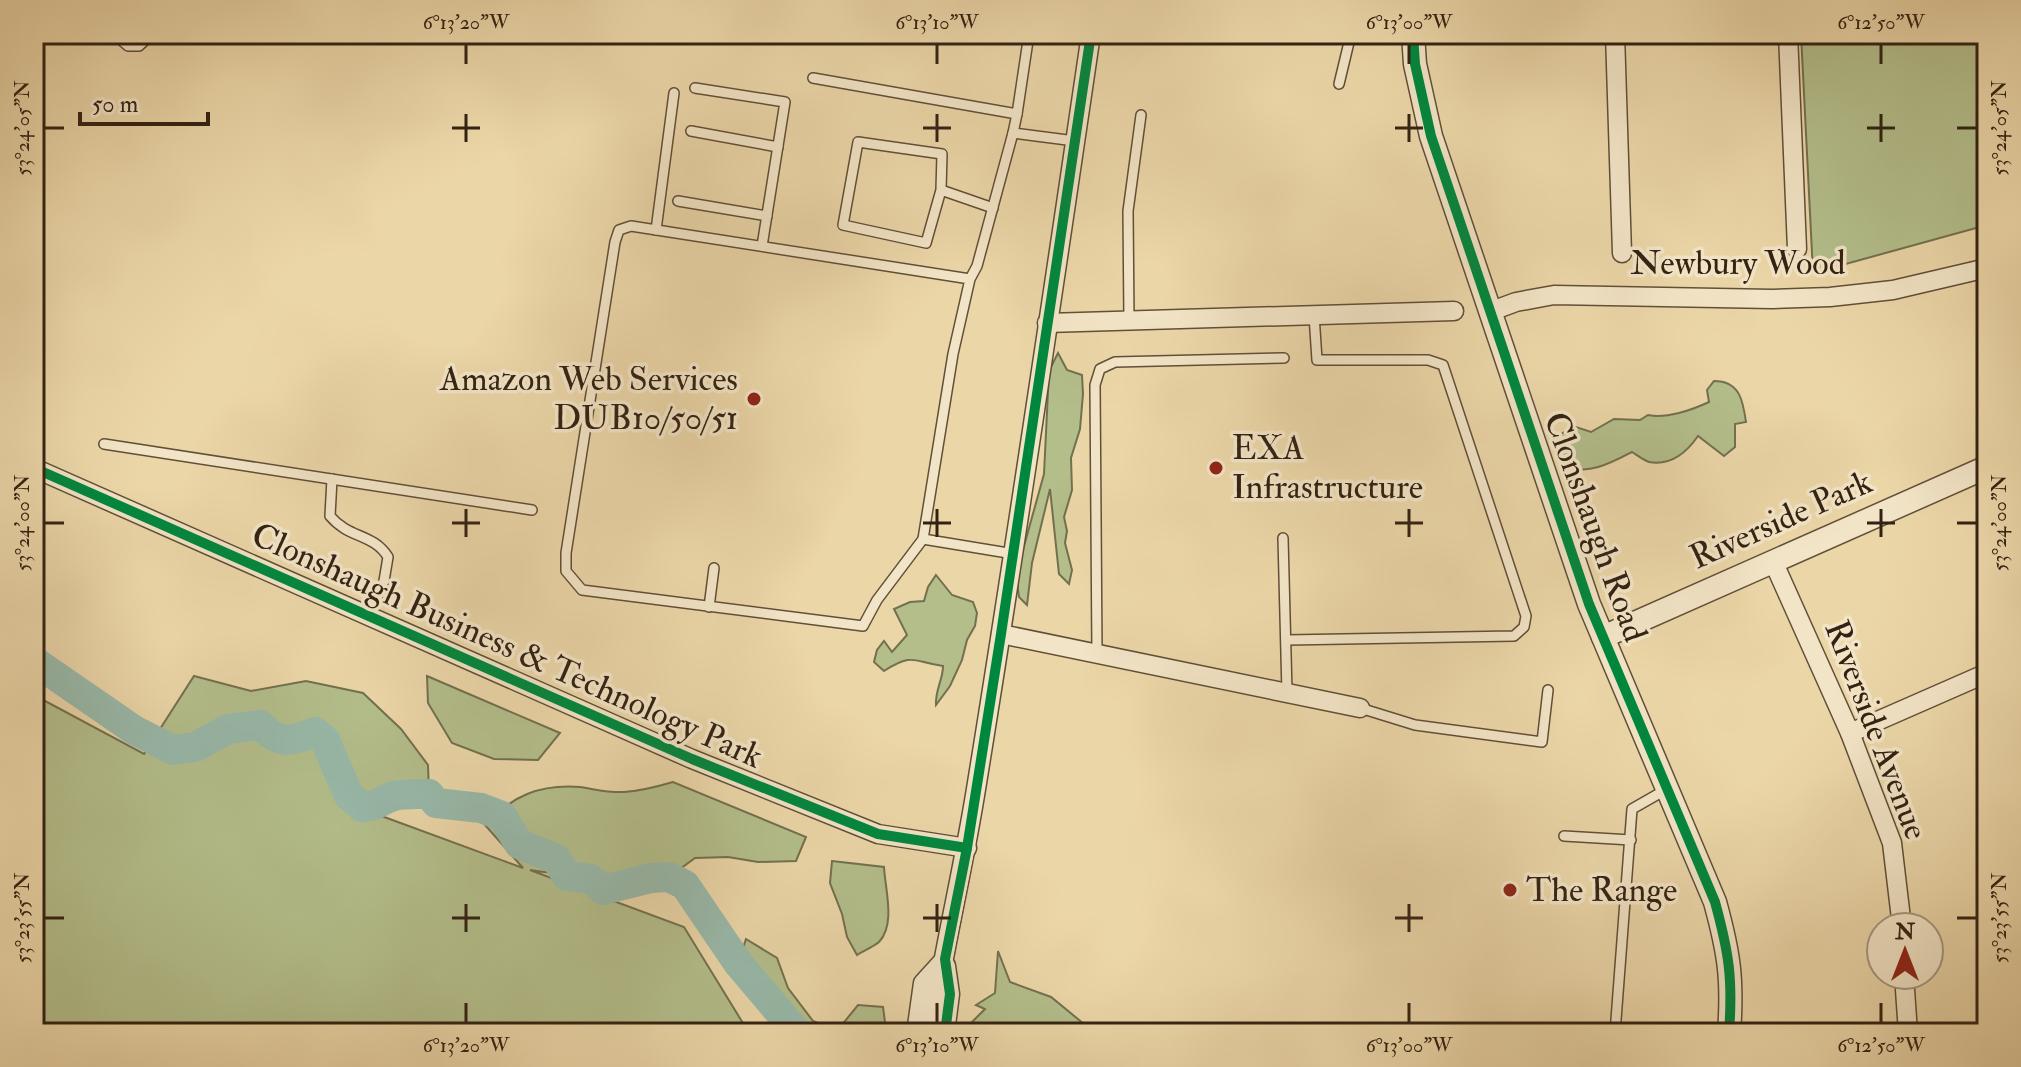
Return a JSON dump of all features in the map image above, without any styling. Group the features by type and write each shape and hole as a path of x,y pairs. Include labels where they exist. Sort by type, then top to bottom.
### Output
{"street":[{"path":"931,1033 967,848 1091,34"},
{"name":"Clonshaugh Road","path":"1413,34 1415,64 1431,136 1589,604 1715,902 1729,952 1732,997 1729,1033"},
{"path":"1615,34 1622,253"},
{"path":"1788,34 1797,249"},
{"name":"Newbury Wood","path":"1489,312 1516,302 1554,295 1742,299 1830,297 1893,290 1987,268"},
{"path":"1047,323 1454,311"},
{"name":"Riverside Park","path":"1603,637 1987,467"},
{"name":"Clonshaugh Business & Technology Park","path":"34,468 692,759 878,834 967,848"},
{"name":"Riverside Avenue","path":"1773,561 1850,733 1892,843 1900,911"},
{"path":"1001,634 1360,708"},
{"path":"1850,733 1987,673"},
{"path":"916,1033 923,983 945,959"},
{"path":"945,959 950,994 945,1033"},
{"path":"1905,991 1908,1033"}],"lane":[{"path":"114,34 128,46 139,46 152,34"},
{"path":"970,279 631,226 619,230 566,553 566,571 582,590 863,626 877,600 923,539 953,354 970,279 977,266 1013,133 1029,34"},
{"path":"1339,84 1351,34"},
{"path":"813,78 1017,114"},
{"path":"695,88 785,102 762,246"},
{"path":"656,230 674,93"},
{"path":"1129,321 1128,211 1141,115"},
{"path":"691,131 778,147"},
{"path":"1013,133 1075,141"},
{"path":"858,142 942,154 941,190 926,243 843,225 858,142"},
{"path":"941,190 993,208"},
{"path":"678,201 767,216"},
{"path":"1287,640 1514,636 1524,627 1526,616 1443,365 1428,360 1317,360 1314,315"},
{"path":"1097,654 1095,385 1100,369 1115,362 1284,358"},
{"path":"104,444 532,510"},
{"path":"332,479 330,516 339,527 380,544 388,557 384,581 369,618"},
{"path":"1283,538 1287,693"},
{"path":"923,539 1014,554"},
{"path":"709,607 714,568"},
{"path":"1360,708 1415,725 1542,742 1548,690"},
{"path":"1615,1033 1632,809 1667,789"},
{"path":"1564,836 1631,840"}],"green space":[{"path":"1801,34 1987,34 1987,225 1813,273"},
{"path":"1058,353 1067,370 1082,375 1080,429 1071,458 1072,490 1064,517 1067,531 1065,543 1072,570 1069,584 1059,574 1050,489 1032,563 1027,605 1019,597 1016,575 1044,474 1049,371"},
{"path":"1714,381 1735,388 1746,422 1735,424 1735,447 1724,456 1698,436 1683,452 1664,462 1649,462 1632,452 1599,467 1582,469 1565,465 1552,439 1551,435 1558,436 1573,426 1591,432 1614,419 1640,420 1648,415 1671,415 1695,408 1709,402 1707,390"},
{"path":"936,575 952,595 973,602 977,613 962,660 950,686 936,705 943,666 908,660 884,671 874,662 877,650 884,641 892,652 907,635 894,609 910,602 924,601"},
{"path":"194,676 251,691 306,681 363,693 401,729 428,765 429,794 411,806 379,806 353,798 368,811 523,868 485,825 516,799 552,788 580,787 624,792 673,782 806,837 796,861 695,858 669,877 650,878 603,890 591,879 530,870 684,927 749,1033 34,1033 34,695 144,754"},
{"path":"427,676 560,733 538,760 494,759 452,743 428,703"},
{"path":"832,861 884,867 887,926 879,942 857,955 847,937 830,883"},
{"path":"746,939 777,958 788,988 813,1021 837,1031 858,1005 883,1007 886,1030 883,1033 787,1033 780,1011 738,963"},
{"path":"998,951 1010,982 1051,997 1095,1033 970,1033 971,1023 985,1009 976,1005 995,993"}],"waterway":[{"path":"34,661 134,730 173,750 195,747 228,729 260,725 274,736 286,740 315,732 325,740 349,796 362,807 398,795 429,794 436,803 481,808 502,816 519,844 556,859 567,876 591,879 603,890 651,878 669,877 685,885 738,963 797,1033"}],"cycle path":[{"path":"945,1033 950,994 945,959 967,848 1001,634 1091,34"},
{"path":"1413,34 1415,64 1431,136 1589,604 1715,902 1729,966 1729,1033"},
{"path":"34,468 692,759 878,834 967,848"}],"place":[{"name":"Amazon Web Services DUB10/50/51","path":"754,399"},
{"name":"EXA Infrastructure","path":"1216,468"},
{"name":"The Range","path":"1510,890"}]}
